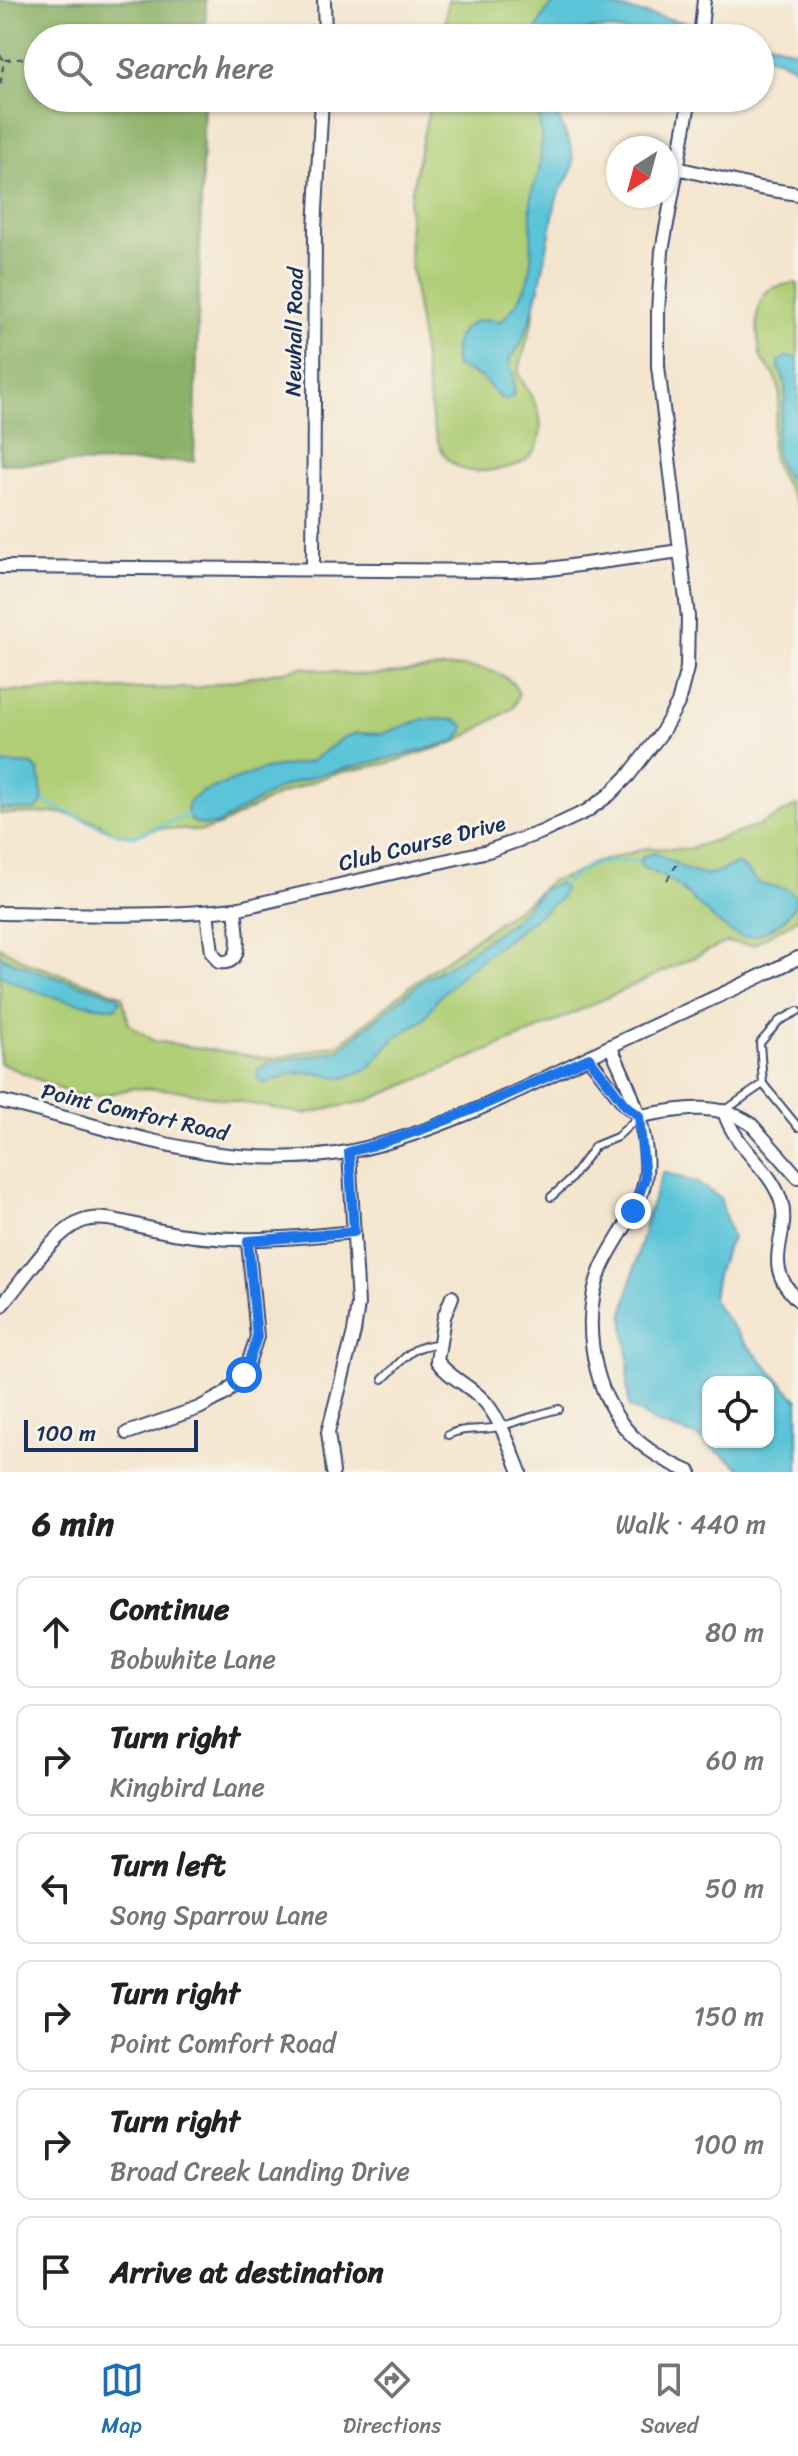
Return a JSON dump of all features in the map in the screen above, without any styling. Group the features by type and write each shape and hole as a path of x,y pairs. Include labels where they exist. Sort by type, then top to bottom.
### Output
{"street":[{"path":"324,0 325,24"},
{"path":"703,24 704,0"},
{"name":"Newhall Road","path":"313,568 315,229 321,112"},
{"name":"Club Course Drive","path":"678,163 687,112"},
{"path":"678,168 798,194"},
{"name":"Club Course Drive","path":"0,913 108,915 235,909 488,851 542,832 587,811 629,775 662,732 678,703 687,668 688,617 658,366 662,251 670,208"},
{"path":"0,567 513,571 680,551"},
{"path":"207,912 214,958 227,963 233,961 238,953 235,909"},
{"name":"Point Comfort Road","path":"0,1101 143,1138 220,1154 278,1156 349,1152 386,1143 455,1117 589,1058 798,958"},
{"path":"610,1046 639,1116 645,1178 637,1202 597,1281 591,1331 599,1376 621,1423 660,1466 682,1470"},
{"path":"589,1058 625,1105 639,1116 699,1106 724,1111 751,1124 798,1177"},
{"path":"724,1111 729,1129 780,1198 783,1214 778,1256 780,1273 783,1285 798,1300"},
{"path":"333,1472 328,1432 354,1332 358,1304 349,1152"},
{"path":"0,1307 63,1233 80,1222 101,1217 161,1231 248,1241 354,1232"},
{"path":"127,1433 199,1408 225,1394 244,1375 257,1337 248,1241"},
{"path":"452,1297 444,1317 437,1361 443,1370 485,1401 500,1426 520,1472"}],"lane":[{"path":"798,1011 777,1023 760,1043 763,1084 798,1127"},
{"path":"724,1111 763,1084"},
{"path":"551,1197 570,1180 595,1146 617,1137 639,1116"},
{"path":"383,1379 409,1352 421,1345 438,1344"},
{"path":"448,1435 462,1430 475,1432 559,1409"}],"path":[{"path":"0,55 4,60 0,88"},
{"path":"4,60 24,58"},
{"path":"667,880 677,864"}],"green space":[{"path":"0,0 206,0 205,24 24,24 24,112 204,112 194,461 0,464"},
{"path":"448,0 552,0 551,24 445,24"},
{"path":"428,112 545,112 533,290 534,316 518,373 537,407 541,430 536,449 514,466 467,470 448,459 442,450 433,425 410,257 409,204"},
{"path":"798,284 798,506 773,461 778,383 761,359 757,323 763,296 771,289"},
{"path":"303,667 370,675 452,667 474,668 493,671 509,680 519,694 513,708 456,742 390,763 333,774 280,794 221,825 202,831 159,828 135,836 116,834 97,822 61,813 0,814 0,691 196,688"},
{"path":"798,805 798,919 752,945 727,942 537,1030 367,1101 304,1114 176,1090 135,1088 100,1096 74,1095 0,1063 0,947 28,963 122,995 129,1024 154,1041 272,1059 340,1044 420,978 533,897 550,881 572,875 591,864 647,848 688,849 758,826"}],"water":[{"path":"558,0 582,0 693,24 540,24"},
{"path":"774,44 798,52 798,69 774,58"},
{"path":"556,112 570,146 573,167 556,201 540,285 527,330 509,360 514,378 514,395 506,401 481,378 456,366 456,344 464,328 471,323 501,321 523,293 528,279 531,264 531,196 539,170 541,142 537,114"},
{"path":"785,357 798,357 798,489 780,467 775,446 785,391 779,362"},
{"path":"423,719 456,720 464,726 464,732 455,741 281,787 216,825 191,821 187,809 190,801 202,792 265,769 310,762 343,738 357,733 382,734"},
{"path":"0,763 33,765 39,772 43,801 36,810 0,809"},
{"path":"654,853 698,874 714,873 738,864 761,884 788,890 795,897 794,905 776,925 743,937 717,922 675,884 642,867 638,862"},
{"path":"559,883 564,889 561,898 466,971 439,997 423,1020 394,1039 368,1069 344,1078 313,1073 290,1074 264,1084 257,1078 259,1069 269,1064 339,1050 422,981 511,922 545,888"},
{"path":"0,956 38,972 118,996 120,1001 116,1008 101,1006 56,998 27,988 0,975"},
{"path":"663,1172 697,1183 720,1198 732,1239 719,1269 713,1301 745,1343 798,1400 798,1472 746,1472 713,1448 774,1448 774,1376 702,1376 702,1440 655,1423 629,1406 629,1361 623,1315 647,1217"}],"waterway":[{"path":"43,801 116,834 135,836 189,814"},
{"path":"562,886 580,871 597,864 638,862"}],"route":[{"path":"244,1375 257,1337 248,1241 354,1232 349,1152 386,1143 455,1117 589,1058 625,1105 639,1116 646,1163 642,1191 633,1211"}]}
